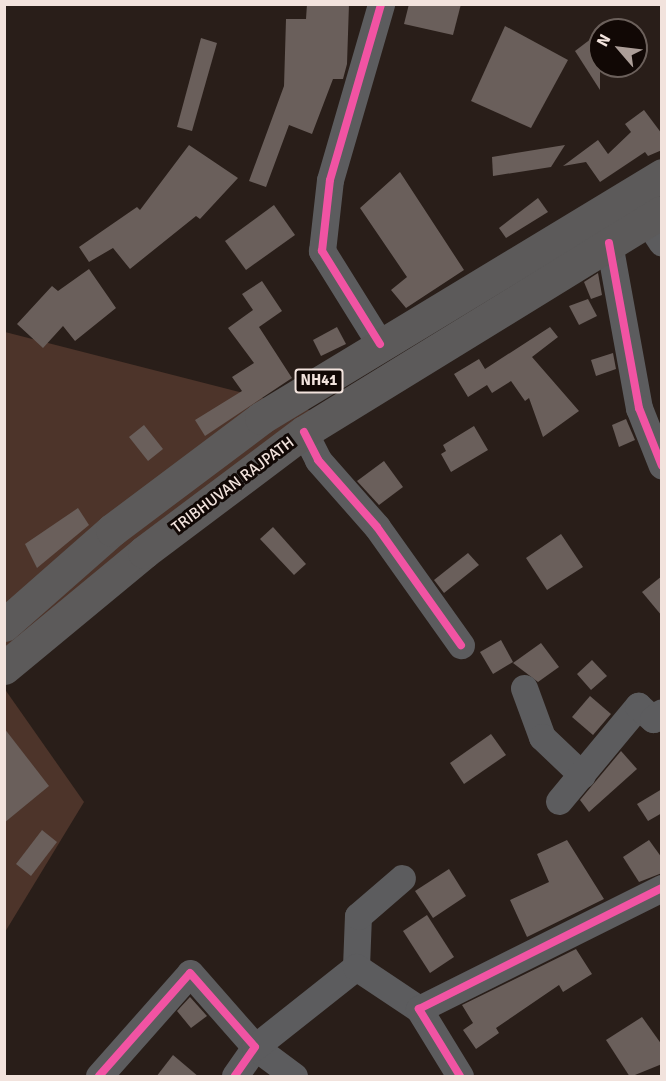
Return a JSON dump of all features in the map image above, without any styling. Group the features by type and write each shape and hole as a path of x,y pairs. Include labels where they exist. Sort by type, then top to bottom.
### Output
{"highway":[{"name":"TRIBHUVAN RAJPATH","path":"4,668 144,552 304,432 650,218 662,175"},
{"name":"TRIBHUVAN RAJPATH","path":"4,625 178,477 380,344 650,218"}],"street":[{"path":"380,344 322,251 330,180 381,4"},
{"path":"609,243 639,408 662,466"},
{"path":"304,432 318,460 377,527 461,645"},
{"path":"524,688 542,737 582,775"},
{"path":"559,801 638,706 653,718 662,712"},
{"path":"235,1077 255,1047 356,968 358,916 402,878"},
{"path":"419,1009 662,888"},
{"path":"356,968 419,1009 460,1077"},
{"path":"99,1077 189,973 255,1047 294,1077"}],"shaded area":[{"path":"5,332 337,417 5,680"},
{"path":"4,688 84,802 5,932 4,932"}],"building":[{"path":"307,4 349,4 347,64 343,79 333,79 312,134 289,125 266,187 249,181 284,86 286,19 306,19"},
{"path":"409,4 461,4 453,35 404,24"},
{"path":"505,26 568,60 531,128 471,101"},
{"path":"201,38 217,43 192,131 177,127"},
{"path":"588,41 588,71 575,51"},
{"path":"592,78 600,78 600,90"},
{"path":"644,110 662,134 662,150 648,156 645,152 600,182 586,162 563,166 598,140 608,154 631,132 625,124"},
{"path":"189,145 238,178 200,219 196,216 130,269 113,248 89,262 79,247 137,207 140,210"},
{"path":"565,145 551,167 493,176 492,157"},
{"path":"400,172 464,270 406,308 391,290 407,277 360,208"},
{"path":"538,198 548,212 506,238 499,228"},
{"path":"274,205 295,235 246,270 225,241"},
{"path":"89,269 116,308 75,341 63,326 43,348 17,324 52,286 58,291"},
{"path":"598,273 602,295 591,299 584,282"},
{"path":"262,281 282,311 259,327 292,378 205,436 195,420 242,391 232,377 254,363 228,328 253,310 242,294"},
{"path":"588,299 597,316 579,325 569,306"},
{"path":"337,327 346,344 321,356 313,340"},
{"path":"550,327 558,337 532,357 579,411 543,437 529,398 525,401 511,381 492,393 487,385 468,397 454,374 479,359 485,369"},
{"path":"613,353 616,369 596,376 591,360"},
{"path":"626,419 635,440 619,447 612,425"},
{"path":"144,425 163,449 148,461 129,437"},
{"path":"474,426 488,450 451,472 441,454 446,451 443,445"},
{"path":"384,461 403,487 379,505 357,481"},
{"path":"78,508 89,525 37,568 25,544"},
{"path":"273,527 306,564 294,575 260,539"},
{"path":"561,534 583,567 547,590 526,558"},
{"path":"468,553 479,565 444,593 434,580"},
{"path":"662,576 662,616 642,592"},
{"path":"501,640 513,662 493,674 480,652"},
{"path":"541,643 559,667 538,682 513,663"},
{"path":"592,660 607,676 591,690 577,674"},
{"path":"590,696 611,714 593,735 572,717"},
{"path":"4,728 49,786 4,823"},
{"path":"491,734 506,755 464,784 450,763"},
{"path":"621,751 637,769 589,812 580,800"},
{"path":"662,789 662,813 648,821 637,804"},
{"path":"42,830 57,842 31,876 16,864"},
{"path":"567,840 604,899 527,937 510,900 549,882 537,854"},
{"path":"649,840 662,858 662,873 639,882 623,857"},
{"path":"449,869 466,896 433,918 415,891"},
{"path":"427,915 454,957 430,973 403,931"},
{"path":"576,949 592,974 563,992 559,985 496,1028 499,1033 476,1049 463,1030 473,1023 462,1005"},
{"path":"190,997 207,1016 191,1028 177,1011"},
{"path":"642,1017 662,1045 662,1064 630,1077 606,1040"},
{"path":"173,1055 199,1077 156,1077"}],"cycle path":[{"path":"380,344 322,251 330,180 381,4"},
{"path":"609,243 639,408 662,466"},
{"path":"304,432 318,460 377,527 461,645"},
{"path":"460,1076 419,1009 662,888"},
{"path":"99,1076 190,973 255,1047 235,1076"}]}
